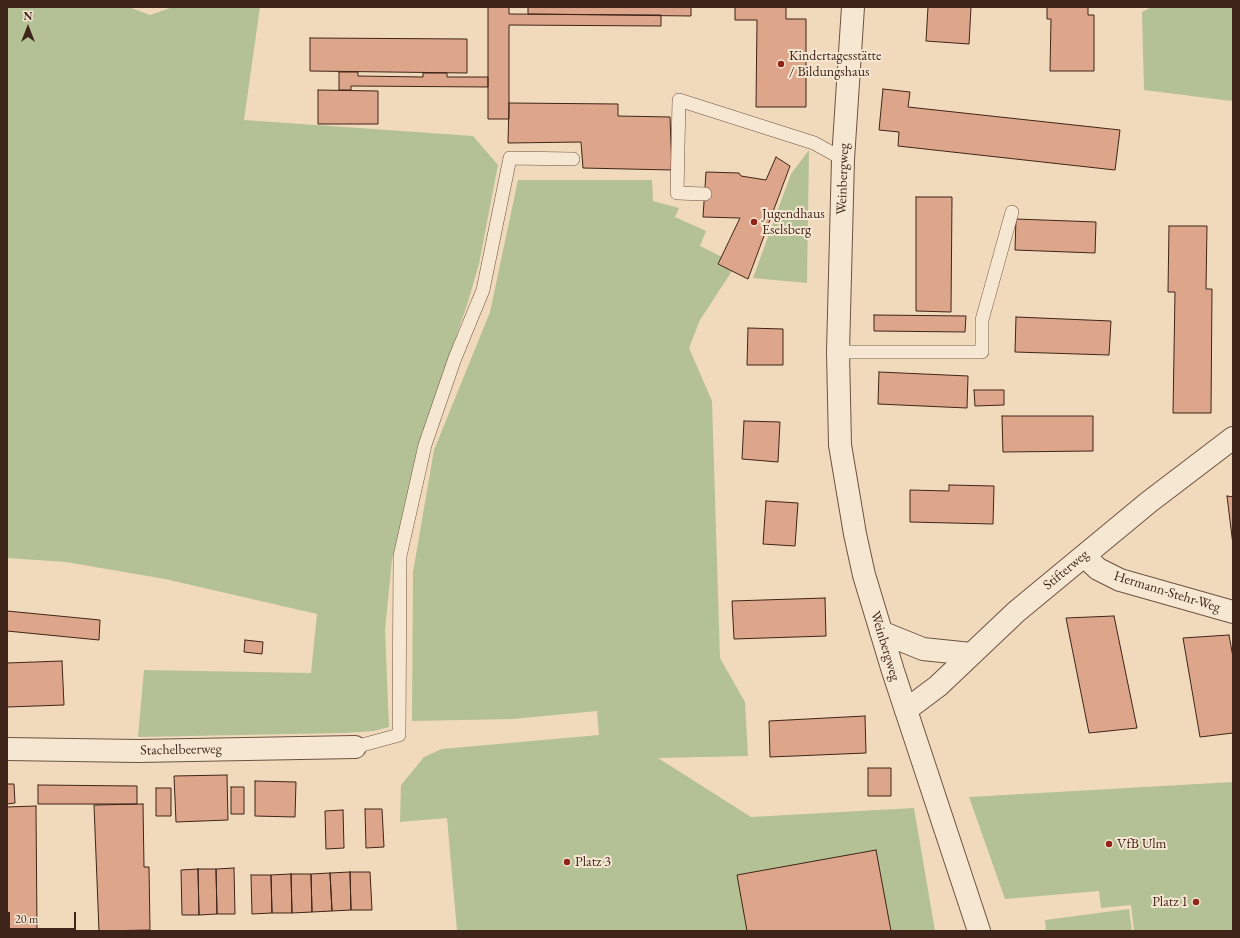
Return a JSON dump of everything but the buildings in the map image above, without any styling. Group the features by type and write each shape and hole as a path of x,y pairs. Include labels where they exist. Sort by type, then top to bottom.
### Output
{"street":[{"name":"Weinbergweg","path":"853,7 843,159 838,352 840,445 847,492 864,575 906,710 979,931"},
{"name":"Stifterweg","path":"906,710 938,686 1016,612 1150,502 1233,438"},
{"name":"Hermann-Stehr-Weg","path":"1084,556 1098,569 1120,580 1233,612"},
{"path":"881,632 923,649 971,654"},
{"name":"Stachelbeerweg","path":"7,749 138,751 355,747"}],"lane":[{"path":"705,194 678,193 679,100 814,144 843,159"},
{"path":"355,747 399,735 400,556 424,445 455,358 483,290 510,158 573,159"},
{"path":"838,352 982,352 982,320 1012,212"}],"green space":[{"path":"7,7 129,7 150,15 173,7 260,7 244,120 473,136 498,165 479,264 467,305 422,434 392,560 385,630 389,727 374,731 344,733 138,737 144,670 311,673 317,614 165,579 66,562 7,558"},
{"path":"1152,7 1233,7 1233,99 1231,101 1144,90 1142,12"},
{"path":"809,150 807,283 753,278 791,174"},
{"path":"518,180 652,180 653,201 679,208 675,217 706,231 700,246 722,257 718,265 732,271 700,320 689,348 712,401 720,658 745,702 748,756 658,758 751,817 914,808 935,931 457,931 447,818 400,822 401,785 424,757 442,749 599,735 597,711 513,719 412,721 413,572 434,450 490,312"},
{"name":"VfB Ulm","path":"1233,782 1233,931 1134,931 1131,905 1101,908 1099,891 1005,899 969,797"},
{"path":"1129,909 1132,931 1046,931 1045,920"}],"place":[{"name":"Kindertagesstätte / Bildungshaus","path":"781,64"},
{"name":"Jugendhaus Eselsberg","path":"754,222"},
{"name":"VfB Ulm","path":"1109,844"},
{"name":"Platz 3","path":"567,862"},
{"name":"Platz 1","path":"1196,902"}]}
